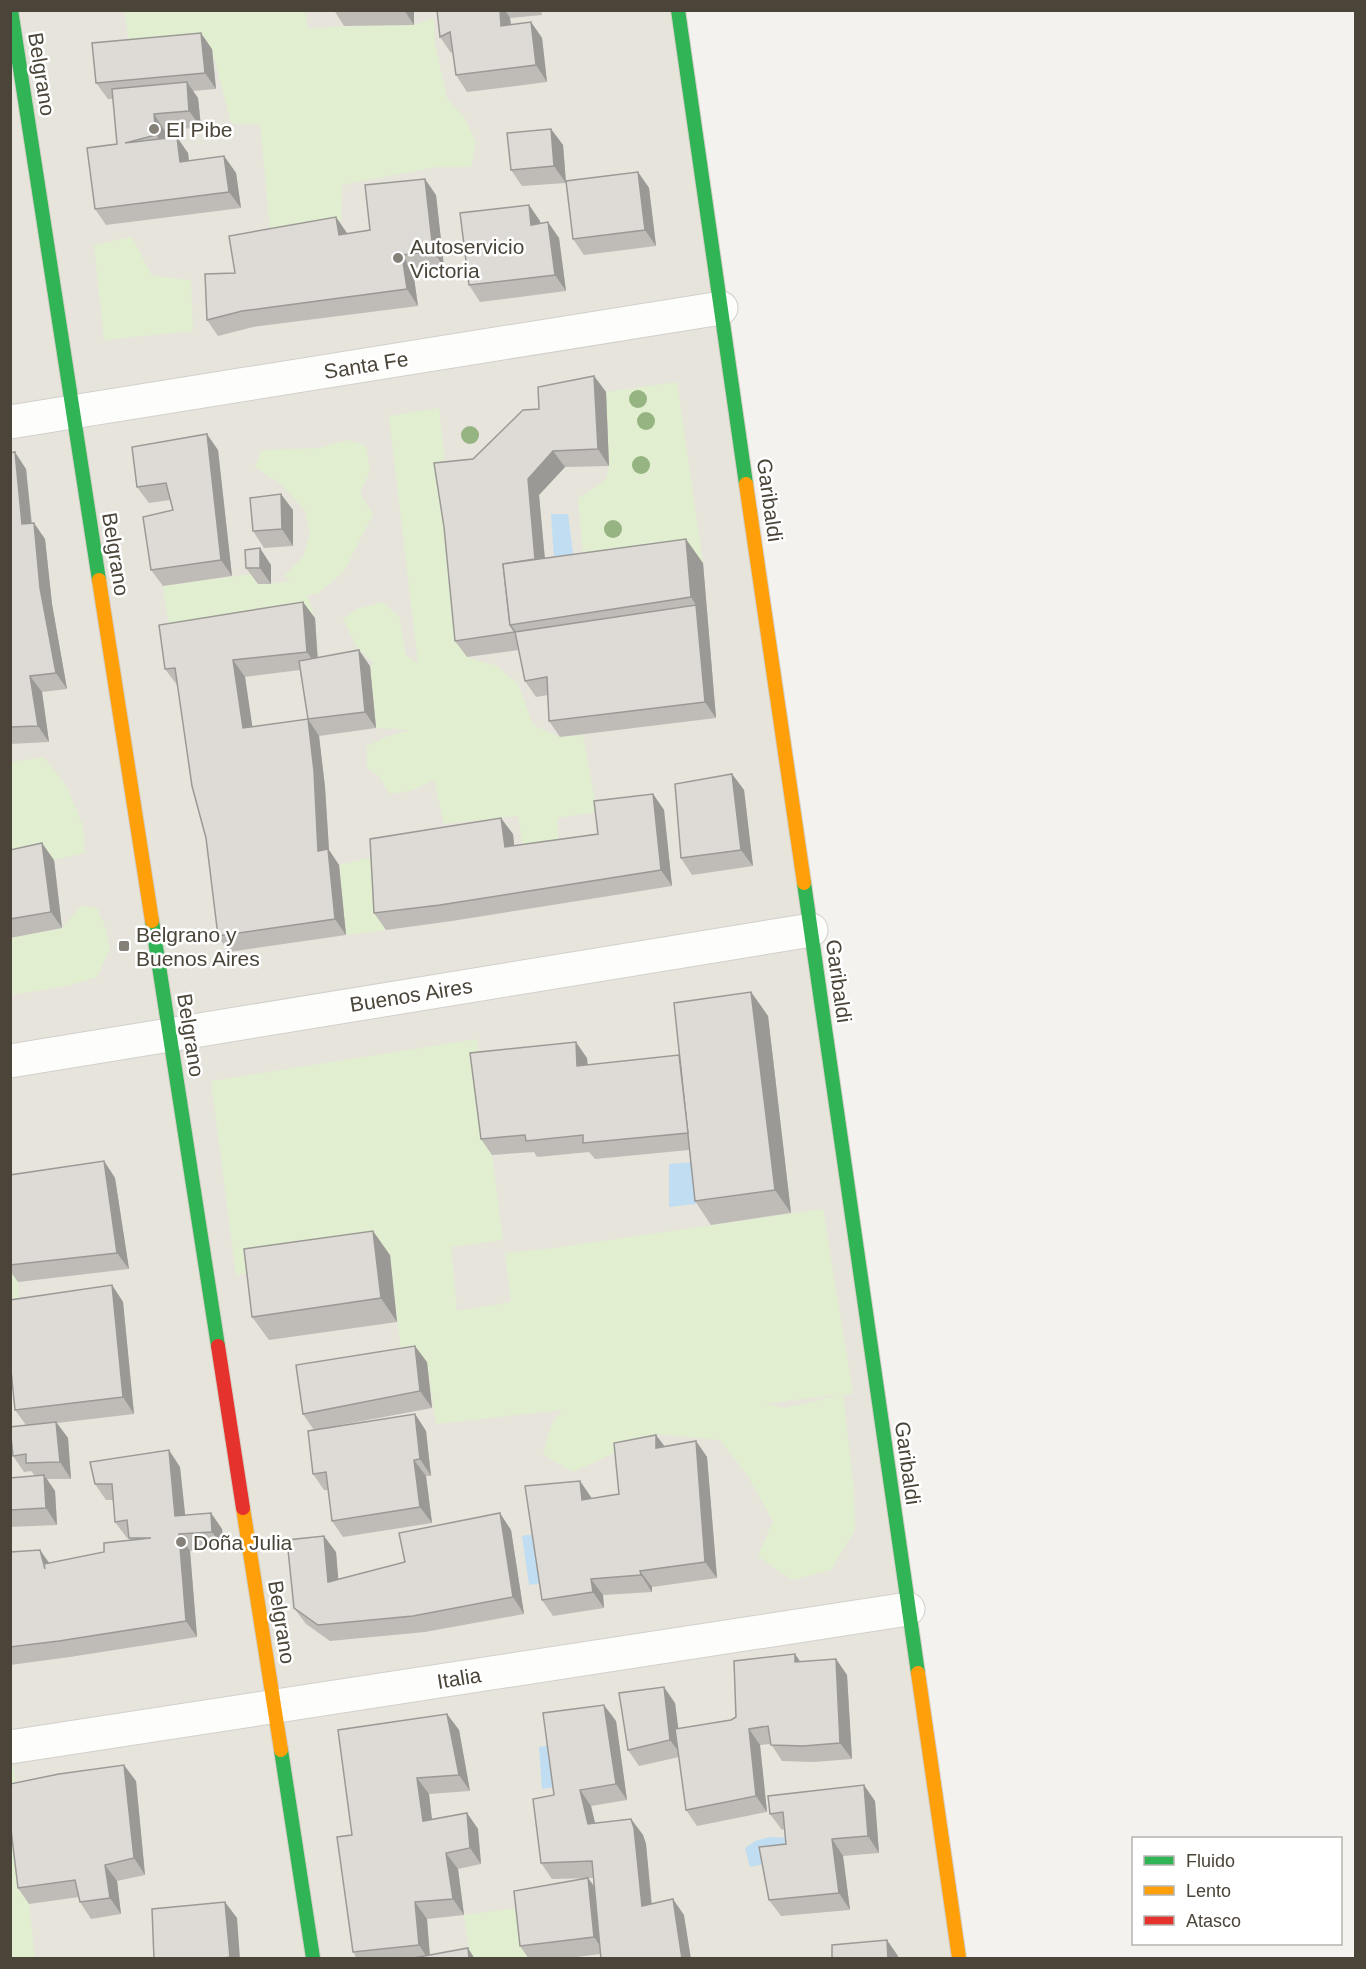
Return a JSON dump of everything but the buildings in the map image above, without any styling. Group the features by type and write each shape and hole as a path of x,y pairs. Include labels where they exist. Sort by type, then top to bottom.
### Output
{"street":[{"name":"Belgrano","path":"11,10 313,1959"},
{"name":"Garibaldi","path":"678,10 959,1959"},
{"name":"Santa Fe","path":"10,422 721,309"},
{"name":"Buenos Aires","path":"10,1061 811,930"},
{"name":"Italia","path":"10,1747 908,1609"}],"shaded area":[{"path":"11,11 678,11 959,1958 11,1958"}],"green space":[{"path":"125,11 305,11 308,29 414,25 434,18 435,43 447,99 464,117 476,142 471,167 436,167 342,185 341,221 271,237 260,125 231,123 212,49 130,57"},
{"path":"132,237 152,276 191,280 193,331 104,340 94,245"},
{"path":"677,382 703,563 585,578 578,499 606,479 609,466 606,392"},
{"path":"439,408 467,657 497,666 518,684 533,725 560,737 583,735 597,812 557,818 560,849 524,854 518,816 444,824 434,780 411,791 390,794 379,776 367,768 367,746 409,730 376,728 370,666 375,664 357,648 343,619 357,609 383,602 400,618 405,654 418,664 389,416"},
{"path":"347,440 366,446 370,471 360,493 373,514 344,571 317,594 307,594 315,619 171,642 163,586 257,573 258,584 289,582 285,575 303,557 310,533 305,511 281,484 255,467 262,450 319,448"},
{"path":"44,757 67,787 83,826 85,853 11,869 11,762"},
{"path":"381,855 386,930 346,935 339,865"},
{"path":"81,906 97,908 105,926 110,948 97,977 67,986 11,995 11,938 62,928"},
{"path":"477,1039 503,1240 451,1247 457,1311 511,1302 505,1253 823,1209 853,1393 843,1395 854,1490 855,1530 831,1570 792,1580 758,1556 773,1521 747,1475 720,1440 656,1434 573,1472 543,1454 552,1424 562,1410 436,1424 427,1362 403,1366 389,1255 236,1275 211,1081","holes":["835,1396 786,1408 765,1404"]},
{"path":"14,1247 20,1317 11,1318 10,1248"},
{"path":"14,1769 35,1958 11,1958 10,1770"},
{"path":"526,1907 531,1958 470,1958 464,1915"}],"water":[{"path":"551,514 568,514 573,554 554,559"},
{"path":"693,1162 696,1204 669,1207 669,1164"},
{"path":"541,1533 549,1582 529,1585 522,1536"},
{"path":"556,1744 562,1786 542,1789 539,1747"},
{"path":"769,1837 788,1838 788,1859 750,1867 745,1848 755,1841"}],"traffic: fast":[{"path":"11,10 99,580"},
{"path":"678,10 746,484"},
{"path":"804,883 918,1673"},
{"path":"152,921 218,1346"},
{"path":"281,1750 313,1958"}],"traffic: slow":[{"path":"746,484 804,883"},
{"path":"99,580 152,921"},
{"path":"243,1508 281,1750"},
{"path":"918,1673 959,1958"}],"traffic: jam":[{"path":"218,1346 243,1508"}],"place":[{"name":"El Pibe","path":"154,129"},
{"name":"Autoservicio Victoria","path":"398,258"},
{"name":"Belgrano y Buenos Aires","path":"124,946"},
{"name":"Doña Julia","path":"181,1542"}]}
